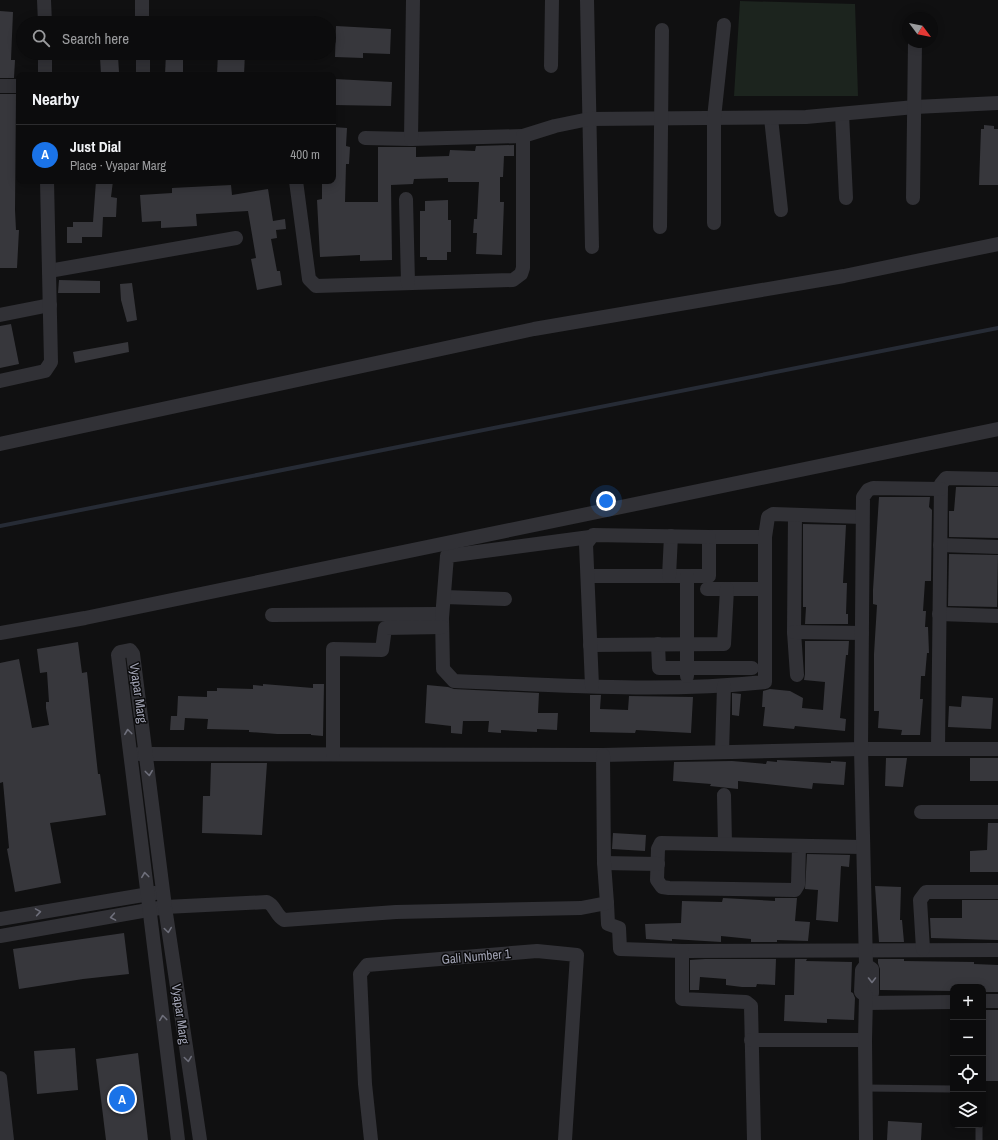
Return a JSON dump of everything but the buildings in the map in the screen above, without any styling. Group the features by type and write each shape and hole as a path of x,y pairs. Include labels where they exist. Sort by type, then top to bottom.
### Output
{"street":[{"path":"44,0 44,16"},
{"path":"142,0 142,16"},
{"path":"411,139 413,0"},
{"path":"551,66 552,0"},
{"path":"587,0 592,247"},
{"path":"714,223 714,118 724,25"},
{"path":"660,227 662,30"},
{"path":"913,198 915,48"},
{"path":"45,60 45,72"},
{"path":"143,60 143,72"},
{"path":"0,86 16,86"},
{"path":"364,138 411,139 523,136 555,126 589,119 806,117 915,107 998,103"},
{"path":"842,114 846,198"},
{"path":"771,118 781,210"},
{"path":"296,184 309,279 312,284 316,286 513,280 521,274 523,268 523,136"},
{"path":"0,381 44,371 50,366 47,184"},
{"path":"406,199 408,283"},
{"path":"49,272 236,238"},
{"path":"0,444 534,329 844,276 998,244"},
{"path":"0,315 50,305"},
{"path":"0,633 124,610 998,430"},
{"path":"938,749 942,482 946,478 998,479"},
{"path":"866,1140 866,999 872,992 872,969 866,966 862,846 861,749 863,497 868,490 873,488 941,489"},
{"path":"765,538 594,535 590,537 447,556 442,622 443,669 454,681 687,688 765,682 765,538 767,520 770,515 862,516"},
{"path":"795,515 794,632 797,675"},
{"path":"669,576 670,536"},
{"path":"590,537 586,544 592,686"},
{"path":"588,576 709,576 709,537"},
{"path":"940,545 998,547"},
{"path":"687,576 687,688"},
{"path":"707,589 765,588"},
{"path":"590,645 724,644 727,589"},
{"path":"444,597 505,599"},
{"path":"272,615 436,614 442,622"},
{"path":"939,614 998,616"},
{"path":"333,754 333,649 382,650 385,628 442,622"},
{"path":"794,632 862,633"},
{"path":"658,644 658,668 752,668"},
{"name":"Vyapar Marg","path":"178,1140 118,655 120,652 130,650 133,654 147,754 165,907 200,1140"},
{"path":"722,752 724,686"},
{"path":"130,754 603,755 861,749 998,749"},
{"path":"603,755 604,863 608,924 619,928 620,949 682,951 998,950"},
{"path":"724,796 725,844"},
{"path":"921,812 998,812"},
{"path":"799,846 798,885 795,890 662,887 657,880 658,849 661,843 862,846"},
{"path":"604,863 658,864"},
{"path":"0,918 163,891"},
{"path":"923,950 920,900 926,892 998,892"},
{"path":"0,936 150,911 165,907 267,902 272,905 279,917 284,920 396,912 580,908 607,903"},
{"name":"Gali Number 1","path":"371,1140 366,1084 360,974 363,968 367,965 537,951 577,955 564,1140"},
{"path":"682,951 682,999 748,1003 751,1006 754,1140"},
{"path":"866,999 950,1002"},
{"path":"986,1001 998,1001"},
{"path":"751,1040 865,1040"},
{"path":"0,1078 7,1140"}],"lane":[{"path":"865,1088 950,1089"},
{"path":"979,1128 979,1140"}],"shaded area":[{"path":"740,1 855,4 858,96 734,96"}],"waterway":[{"path":"0,526 998,328"}],"place":[{"name":"Just Dial","path":"122,1099"}]}
